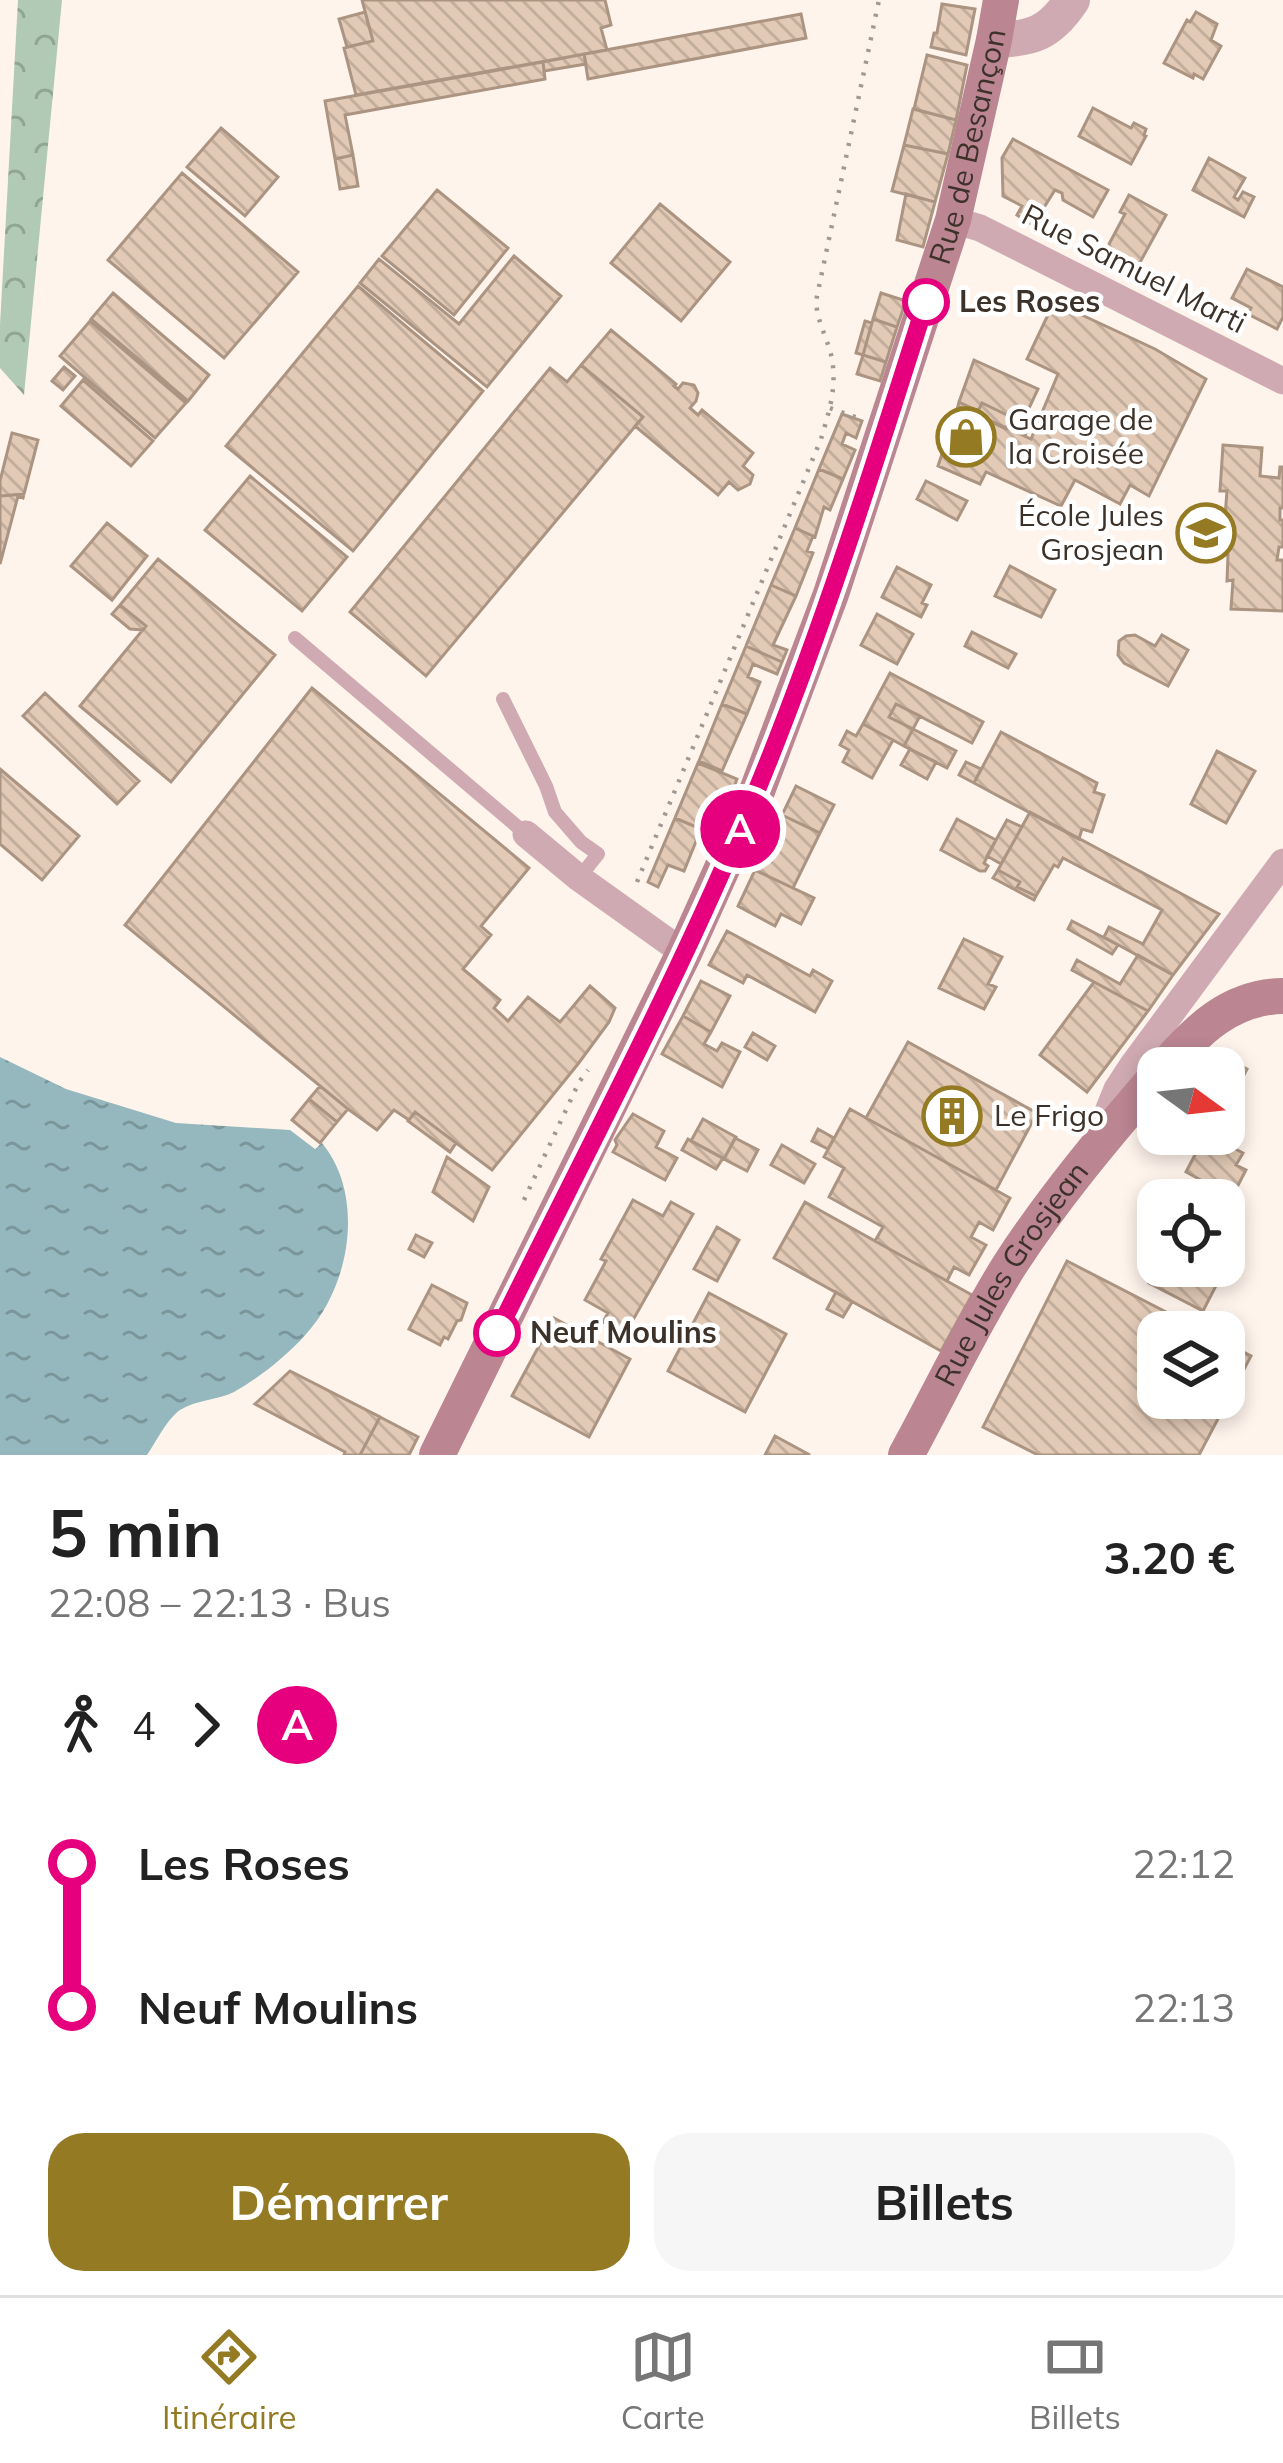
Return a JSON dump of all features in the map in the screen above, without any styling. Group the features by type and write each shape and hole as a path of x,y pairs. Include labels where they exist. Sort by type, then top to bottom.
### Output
{"main road":[{"name":"Rue de Besançon","path":"437,1455 684,953 757,791 831,594 952,220 1000,0"},
{"path":"1182,1047 1225,1010 1283,996"},
{"path":"1091,1151 1137,1098"},
{"name":"Rue Jules Grosjean","path":"906,1455 1006,1271 1091,1151"}],"street":[{"path":"994,40 1021,39 1046,31 1072,0"},
{"name":"Rue Samuel Marti","path":"952,220 980,228 1283,381"},
{"path":"526,834 684,953"},
{"name":"Rue Jules Grosjean","path":"1091,1151 1132,1066 1283,862"}],"lane":[{"path":"295,638 526,834"},
{"path":"502,699 555,812 598,854 579,878"}],"path":[{"path":"635,886 821,439 834,395 832,357 816,301 879,0"},
{"path":"522,1209 579,1082 592,1065"}],"green space":[{"path":"18,0 62,0 24,395 0,368"}],"water":[{"path":"0,1057 66,1089 176,1123 290,1130 315,1149 322,1143 336,1164 348,1213 347,1239 334,1290 322,1313 291,1350 253,1380 228,1395 180,1410 147,1455 0,1455"}],"building":[{"path":"362,0 605,0 611,25 601,28 607,50 356,95 344,48 373,41"},
{"path":"942,4 975,9 966,55 931,47"},
{"path":"365,12 373,41 347,47 339,19"},
{"path":"1196,12 1217,24 1211,40 1221,46 1203,79 1164,63"},
{"path":"801,14 806,38 588,79 584,54"},
{"path":"584,54 586,64 544,71 543,62"},
{"path":"927,55 967,65 956,120 914,109"},
{"path":"543,62 545,79 345,115 353,155 335,159 325,101"},
{"path":"1093,108 1131,128 1134,123 1146,129 1131,164 1079,136"},
{"path":"913,109 956,120 948,154 904,145"},
{"path":"221,128 278,177 245,216 187,167"},
{"path":"1013,139 1108,190 1093,217 1055,190 1033,225 1017,215 1022,206 1003,196 1002,158"},
{"path":"904,145 948,154 935,202 892,191"},
{"path":"353,155 358,186 340,189 335,159"},
{"path":"1209,158 1245,178 1234,197 1238,200 1243,192 1254,197 1244,217 1193,190"},
{"path":"182,173 298,272 224,358 108,260"},
{"path":"437,190 508,248 454,315 382,256"},
{"path":"906,194 935,202 923,247 897,240"},
{"path":"1129,195 1166,215 1138,266 1107,248"},
{"path":"660,204 730,262 681,321 611,263"},
{"path":"514,256 561,296 487,387 360,283 379,259 459,324"},
{"path":"1247,269 1283,287 1283,317 1277,329 1248,314 1251,308 1232,298"},
{"path":"358,286 483,391 353,551 226,446"},
{"path":"113,293 209,375 188,401 91,319"},
{"path":"881,293 906,301 897,327 873,319"},
{"path":"1054,302 1155,349 1206,379 1149,496 1130,485 1120,504 1075,480 1061,506 986,472 980,484 938,466 958,406 1031,439 1058,374 1027,359"},
{"path":"873,319 897,327 886,362 863,355"},
{"path":"90,321 186,403 155,438 60,356"},
{"path":"865,321 872,323 863,355 856,353"},
{"path":"611,330 678,389 683,383 694,385 698,393 690,408 698,415 702,410 753,453 743,466 753,475 750,484 738,490 729,482 718,495 635,426 643,417 581,365"},
{"path":"863,355 886,362 880,381 857,374"},
{"path":"974,360 1038,389 1023,421 1029,425 1025,436 1007,427 1011,417 982,403 978,411 959,402"},
{"path":"581,365 643,417 426,676 350,612 550,368 567,382"},
{"path":"64,367 75,376 63,390 52,381"},
{"path":"83,380 153,441 131,466 61,406"},
{"path":"959,402 978,411 982,403 1011,417 1006,429 958,406"},
{"path":"842,414 862,421 856,438 846,433 842,444 855,450 843,479 819,469"},
{"path":"12,433 38,440 24,494 0,496 0,481"},
{"path":"1223,445 1262,448 1260,476 1279,478 1283,467 1283,547 1279,547 1277,560 1283,560 1283,611 1231,609 1233,580 1227,581 1228,555 1222,555 1227,491 1220,491"},
{"path":"819,469 843,479 830,510 824,507 815,537 795,528"},
{"path":"250,476 347,557 302,611 205,530"},
{"path":"926,481 967,501 957,520 917,499"},
{"path":"24,494 18,496 0,564 0,496"},
{"path":"107,523 147,556 112,600 71,566"},
{"path":"795,528 813,536 807,551 813,553 796,596 771,585"},
{"path":"158,559 275,655 171,782 80,706 146,626 120,605"},
{"path":"1010,566 1055,590 1041,617 995,596"},
{"path":"897,567 931,585 921,617 882,597"},
{"path":"771,585 796,596 773,645 787,650 782,662 746,646"},
{"path":"120,605 146,626 143,630 130,629 112,614"},
{"path":"877,614 913,634 897,664 861,645"},
{"path":"972,632 1016,654 1008,668 965,646"},
{"path":"1135,635 1155,646 1162,635 1188,650 1168,686 1124,663 1118,655 1119,641"},
{"path":"746,646 782,662 777,674 753,664 748,677 760,682 747,714 722,704"},
{"path":"890,673 983,722 972,743 896,704 889,717 913,729 904,746 863,724"},
{"path":"312,688 529,868 481,926 491,935 463,969 500,1000 494,1008 508,1021 528,997 560,1022 590,986 615,1008 578,1064 492,1170 415,1112 409,1120 394,1110 377,1130 125,925"},
{"path":"45,693 139,781 117,804 23,716"},
{"path":"722,704 747,714 722,771 699,761"},
{"path":"896,704 920,716 913,729 889,717"},
{"path":"863,724 893,740 872,778 843,762 849,750 840,745 847,731 856,736"},
{"path":"913,729 956,751 947,768 904,746"},
{"path":"1001,732 1097,783 1094,792 1104,795 1092,832 1082,829 1079,839 974,783"},
{"path":"910,749 936,762 927,779 901,765"},
{"path":"1217,751 1255,771 1226,823 1191,804"},
{"path":"966,762 981,769 974,783 959,775"},
{"path":"698,763 737,779 727,805 713,800 701,829 675,818"},
{"path":"0,769 79,836 42,880 0,844"},
{"path":"796,786 834,805 820,833 782,815"},
{"path":"1030,812 1219,914 1173,975 1104,937 1109,927 1143,944 1162,910 1063,858 1036,896 998,870"},
{"path":"782,815 820,833 793,888 755,870"},
{"path":"675,818 701,829 684,871 668,865 658,887 648,882"},
{"path":"957,819 996,840 984,863 985,871 941,850"},
{"path":"1007,820 1022,827 1001,864 987,856"},
{"path":"755,870 814,898 801,924 781,914 775,926 738,906"},
{"path":"998,870 1020,882 1017,887 1036,896 1034,900 993,878"},
{"path":"1072,921 1118,945 1112,954 1068,929"},
{"path":"727,931 810,976 813,970 832,981 815,1012 747,975 743,983 709,965"},
{"path":"964,939 1002,957 988,984 996,987 984,1009 939,988"},
{"path":"1138,955 1173,975 1148,1011 1072,970 1077,960 1120,984"},
{"path":"701,981 730,996 711,1032 683,1016"},
{"path":"1094,982 1148,1011 1087,1092 1040,1055"},
{"path":"683,1016 711,1032 704,1044 717,1051 722,1043 740,1052 722,1087 662,1054"},
{"path":"753,1033 775,1046 767,1060 745,1047"},
{"name":"Le Frigo","path":"908,1042 1037,1113 996,1190 866,1118"},
{"path":"320,1086 348,1109 337,1122 309,1099"},
{"path":"309,1099 337,1122 320,1143 292,1120"},
{"path":"850,1109 1010,1198 993,1230 979,1222 971,1237 986,1245 969,1275 954,1267 947,1281 875,1241 883,1227 829,1197 844,1168 824,1157"},
{"path":"415,1112 456,1143 450,1152 408,1121"},
{"path":"633,1114 664,1131 656,1147 677,1158 665,1180 613,1152 615,1140"},
{"path":"703,1119 736,1137 724,1159 691,1141"},
{"path":"818,1129 834,1138 828,1149 812,1141"},
{"path":"735,1138 758,1150 747,1171 724,1159"},
{"path":"688,1139 723,1158 716,1169 682,1150"},
{"path":"782,1145 815,1164 804,1183 771,1165"},
{"path":"1195,1155 1242,1155 1236,1165 1246,1170 1241,1179 1199,1179 1186,1172"},
{"path":"447,1157 489,1187 473,1221 433,1192"},
{"path":"633,1200 663,1216 671,1202 693,1214 625,1334 603,1322 608,1313 585,1300"},
{"path":"805,1202 972,1295 941,1351 774,1258"},
{"path":"717,1227 739,1240 717,1281 694,1269"},
{"path":"416,1235 432,1243 424,1257 409,1249"},
{"path":"1067,1261 1164,1311 1137,1311 1137,1419 1218,1419 1199,1455 1038,1455 983,1427"},
{"path":"432,1285 467,1303 461,1320 440,1345 409,1329"},
{"path":"1157,1287 1215,1287 1203,1311"},
{"path":"836,1292 852,1302 843,1317 827,1309"},
{"path":"709,1293 786,1334 745,1412 668,1371"},
{"path":"554,1318 630,1359 589,1437 512,1396"},
{"path":"290,1371 380,1417 360,1455 344,1455 255,1404"},
{"path":"380,1417 418,1437 409,1455 360,1455"},
{"path":"775,1436 810,1455 765,1455"}],"bus line":[{"name":"A","path":"497,1333 684,953 757,791 831,594 926,302"}],"place":[{"name":"Les Roses","path":"926,302"},
{"name":"Garage de la Croisée","path":"966,437"},
{"name":"École Jules Grosjean","path":"1206,533"},
{"name":"Le Frigo","path":"952,1116"},
{"name":"Neuf Moulins","path":"497,1333"}]}
